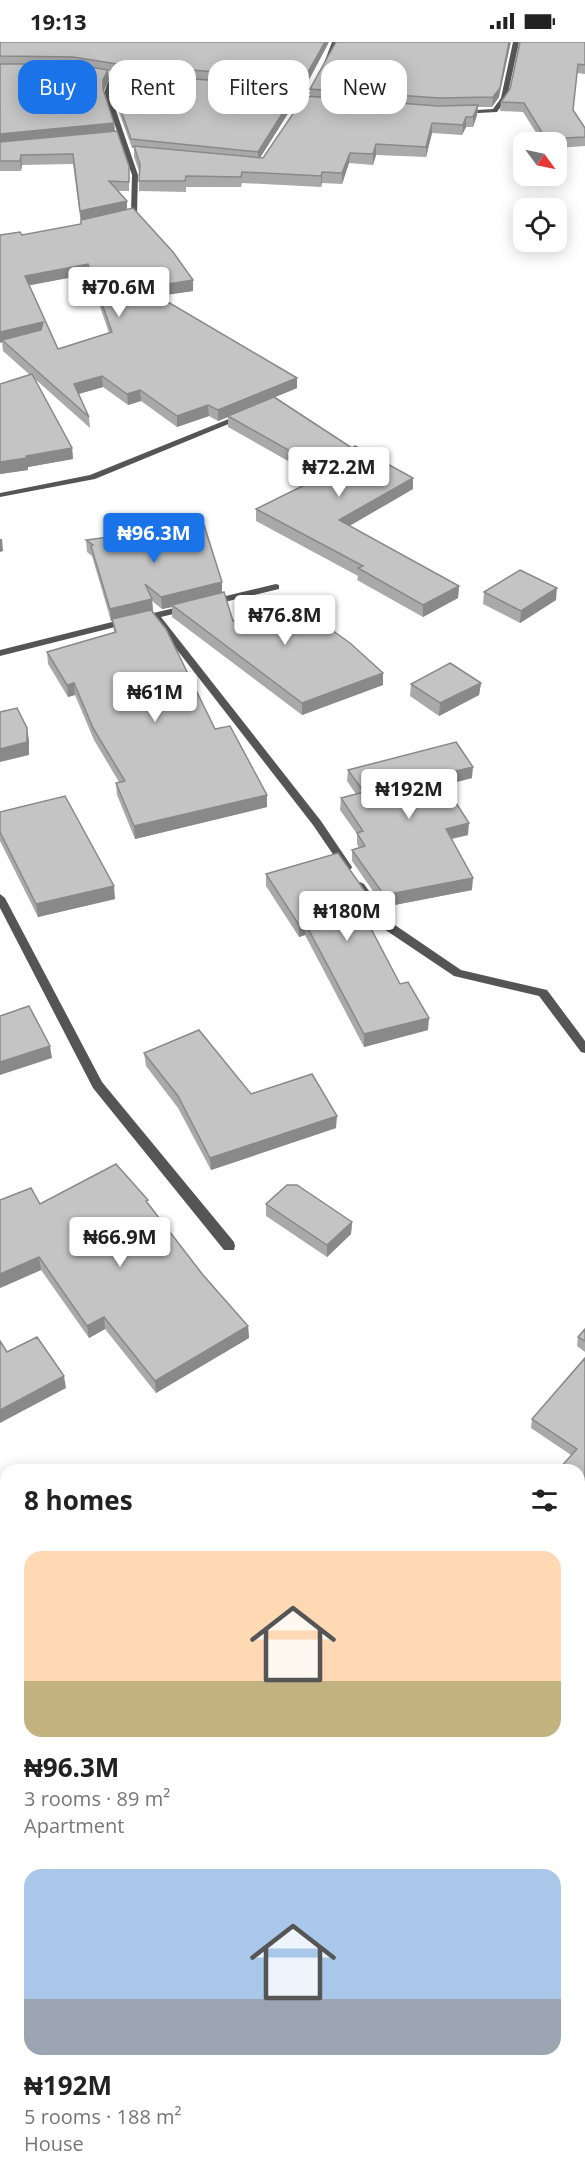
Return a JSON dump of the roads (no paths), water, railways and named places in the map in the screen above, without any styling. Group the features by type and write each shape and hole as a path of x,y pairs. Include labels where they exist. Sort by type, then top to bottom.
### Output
{"street":[{"path":"326,60 335,42"},
{"path":"457,113 495,111 504,98 516,42"},
{"path":"309,91 312,85"},
{"path":"109,221 134,213 135,175 114,114"},
{"path":"110,137 121,136"},
{"path":"127,152 139,153"},
{"path":"0,495 92,477 248,415"},
{"path":"0,653 276,587"},
{"path":"155,615 317,823 388,927 458,973 543,993 585,1048"},
{"path":"0,898 97,1085 229,1246"}]}
